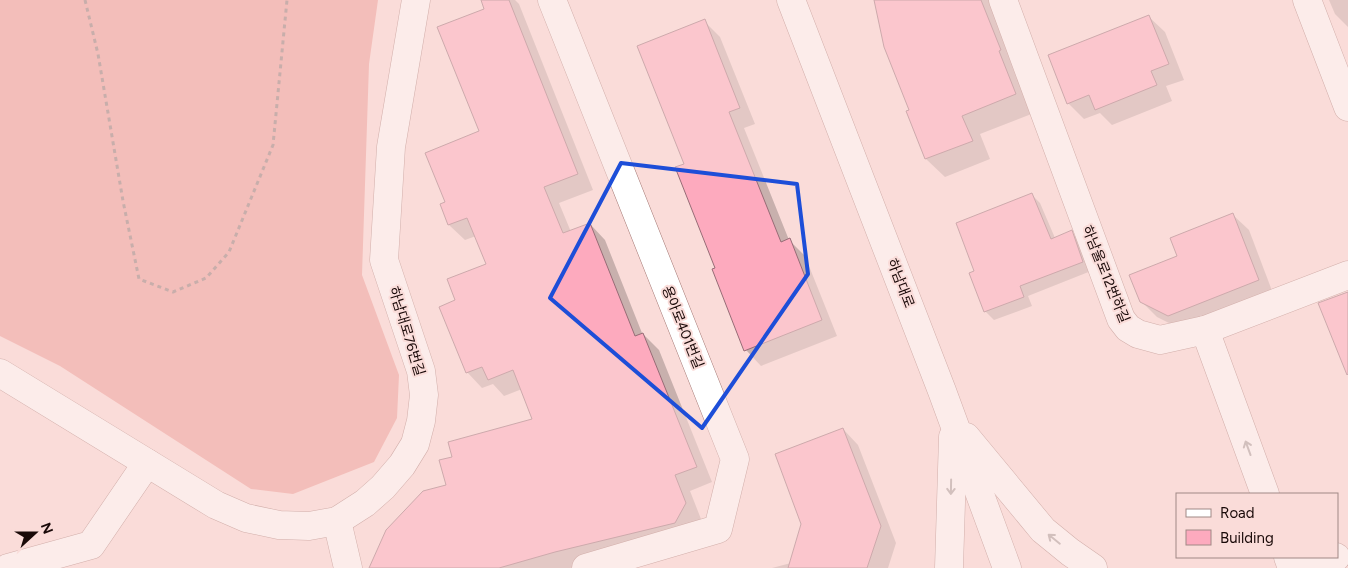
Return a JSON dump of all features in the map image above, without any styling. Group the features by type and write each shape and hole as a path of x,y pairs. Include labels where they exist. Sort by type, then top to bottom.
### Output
{"street":[{"name":"하남대로76번길","path":"0,373 216,505 246,518 286,526 309,526 337,521 365,503 384,487 402,465 414,444 421,421 424,395 421,371 384,260 391,147 416,0"},
{"name":"용아로401번길","path":"552,0 735,459 718,528 586,568"},
{"name":"하남대로","path":"791,0 953,420 1007,568"},
{"name":"하남울로12번하길","path":"1003,0 1121,318 1128,328 1138,334 1160,340 1205,330 1348,275"},
{"path":"1307,0 1348,107"},
{"path":"1205,330 1265,493"},
{"path":"949,568 953,420"},
{"path":"953,420 1043,530 1093,568"},
{"path":"8,568 91,545 147,463"},
{"path":"337,521 348,568"},
{"path":"1308,568 1334,558"}],"path":[{"path":"85,0 98,54 138,279 173,292 206,278 229,252 273,145 287,0"}],"highlighted area":[{"path":"621,163 797,184 808,274 702,428 550,298"}],"shaded area":[{"path":"0,0 378,0 369,64 362,275 399,375 397,418 374,462 293,494 251,489 60,366 0,336"}],"building":[{"path":"481,0 509,0 578,174 544,187 563,233 590,223 635,336 643,333 697,467 675,475 686,503 675,523 555,552 499,568 369,568 386,530 423,491 446,485 439,460 452,457 448,442 532,419 513,370 488,380 482,367 466,373 439,307 455,300 447,279 486,264 467,218 448,225 440,204 445,202 425,153 479,131 437,27 484,9"},
{"path":"874,0 981,0 1016,94 962,116 973,141 925,159 906,111 909,110 884,47"},
{"path":"1149,15 1169,64 1151,71 1157,85 1095,110 1089,95 1067,104 1048,55"},
{"path":"705,19 740,108 729,112 781,242 790,238 822,320 744,351 712,269 715,268 675,167 684,164 637,46"},
{"path":"1032,193 1051,239 1072,230 1083,262 1020,286 1024,297 984,312 969,273 974,271 956,223"},
{"path":"1233,213 1259,280 1168,316 1140,302 1129,275 1177,256 1170,238"},
{"path":"1348,292 1348,374 1347,375 1318,303"},
{"path":"843,428 881,526 867,568 788,568 801,524 775,454"}]}
